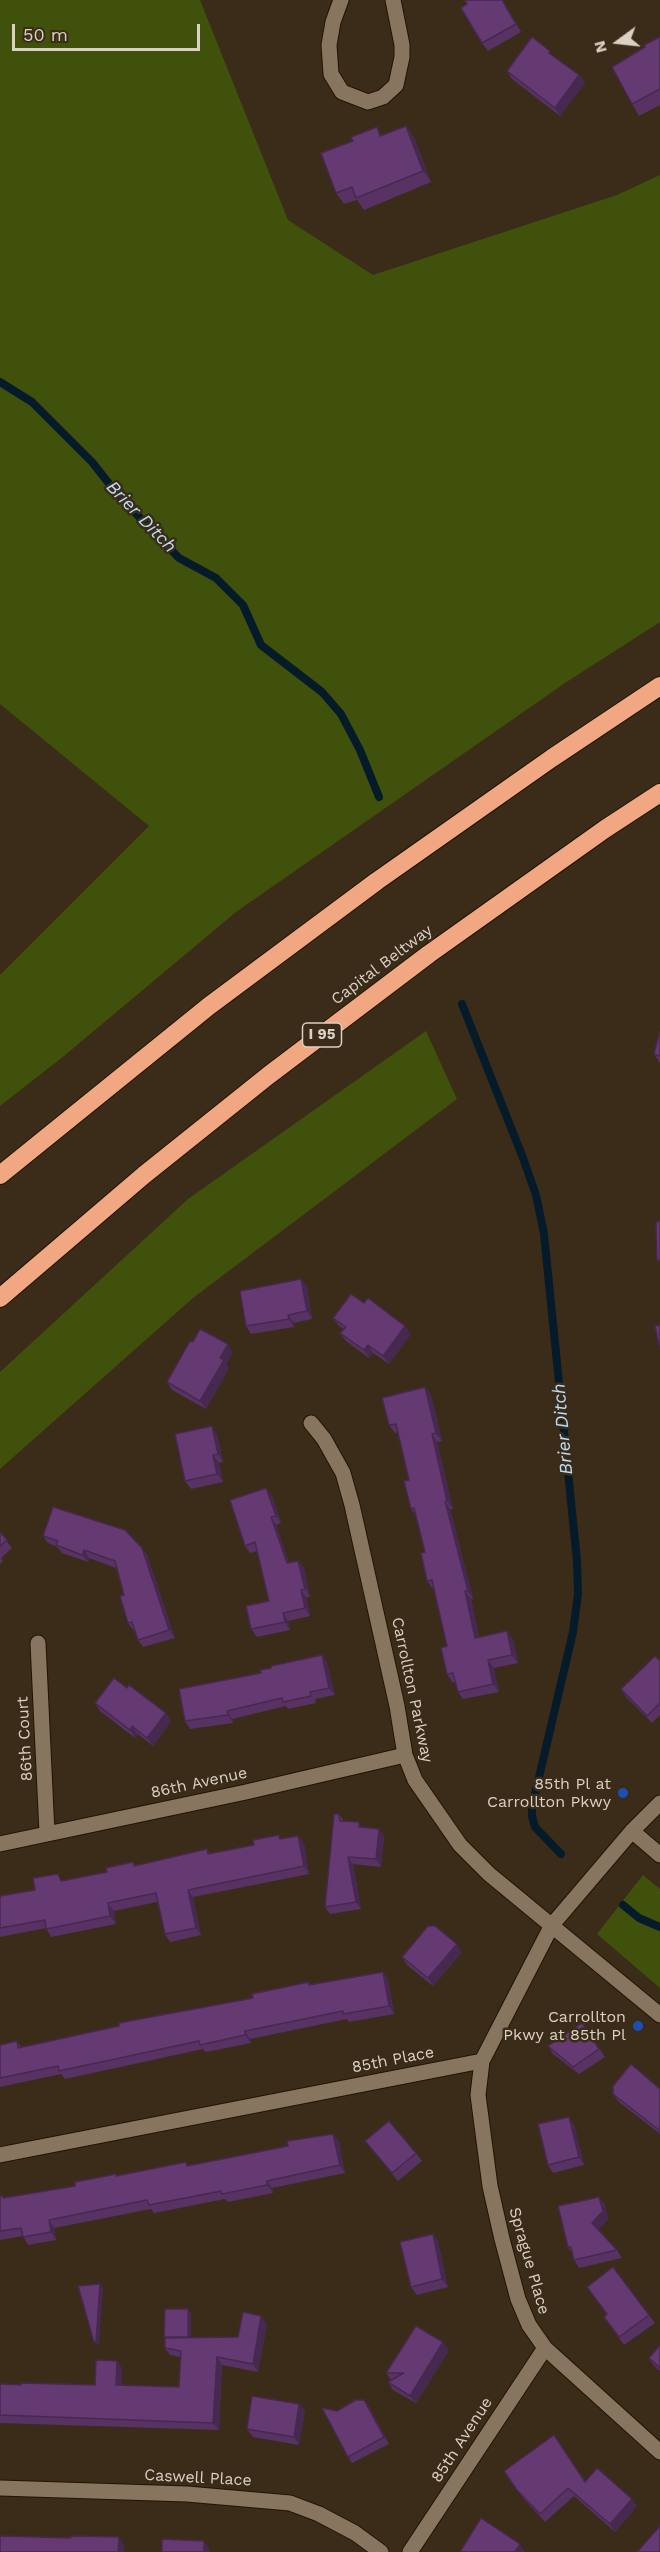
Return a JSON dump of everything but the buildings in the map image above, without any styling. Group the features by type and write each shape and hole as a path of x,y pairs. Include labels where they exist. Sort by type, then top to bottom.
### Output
{"highway":[{"path":"0,1175 209,1006 377,881 552,758 660,686"},
{"name":"Capital Beltway","path":"0,1299 144,1175 269,1075 429,954 605,829 660,793"}],"street":[{"path":"340,0 329,45 332,74 342,92 368,102 383,97 396,86 402,45 393,0"},
{"name":"Carrollton Parkway","path":"311,1424 324,1439 343,1473 397,1706 405,1755 415,1780 460,1845 489,1874 660,2015"},
{"name":"86th Court","path":"38,1643 47,1833"},
{"name":"86th Avenue","path":"0,1844 236,1794 405,1755"},
{"path":"482,2061 552,1925 632,1831 660,1803"},
{"path":"632,1831 660,1855"},
{"name":"85th Place","path":"0,2155 482,2061"},
{"name":"Sprague Place","path":"482,2061 478,2096 490,2186 518,2299 529,2325 545,2348 660,2451"},
{"name":"85th Avenue","path":"410,2552 545,2348"},
{"name":"Caswell Place","path":"0,2488 187,2494 291,2503 320,2514 355,2533 381,2552"}],"green space":[{"path":"0,0 200,0 288,220 373,275 617,195 660,175 660,622 565,683 236,912 64,1056 0,1106 0,975 149,826 0,704"},
{"path":"426,1031 457,1099 193,1298 0,1469 0,1372 188,1199"},
{"path":"643,1875 660,1889 660,1988 597,1934"}],"waterway":[{"name":"Brier Ditch","path":"0,382 32,402 92,462 118,495 179,558 216,578 243,605 261,645 322,692 341,714 360,750 379,797"},
{"name":"Brier Ditch","path":"462,1004 523,1158 536,1195 544,1234 577,1561 578,1594 573,1632 532,1807 532,1816 535,1827 561,1854"},
{"name":"Brier Ditch","path":"623,1905 639,1918 660,1927"}],"place":[{"name":"85th Pl at Carrollton Pkwy","path":"623,1793"},
{"name":"Carrollton Pkwy at 85th Pl","path":"638,2026"}]}
